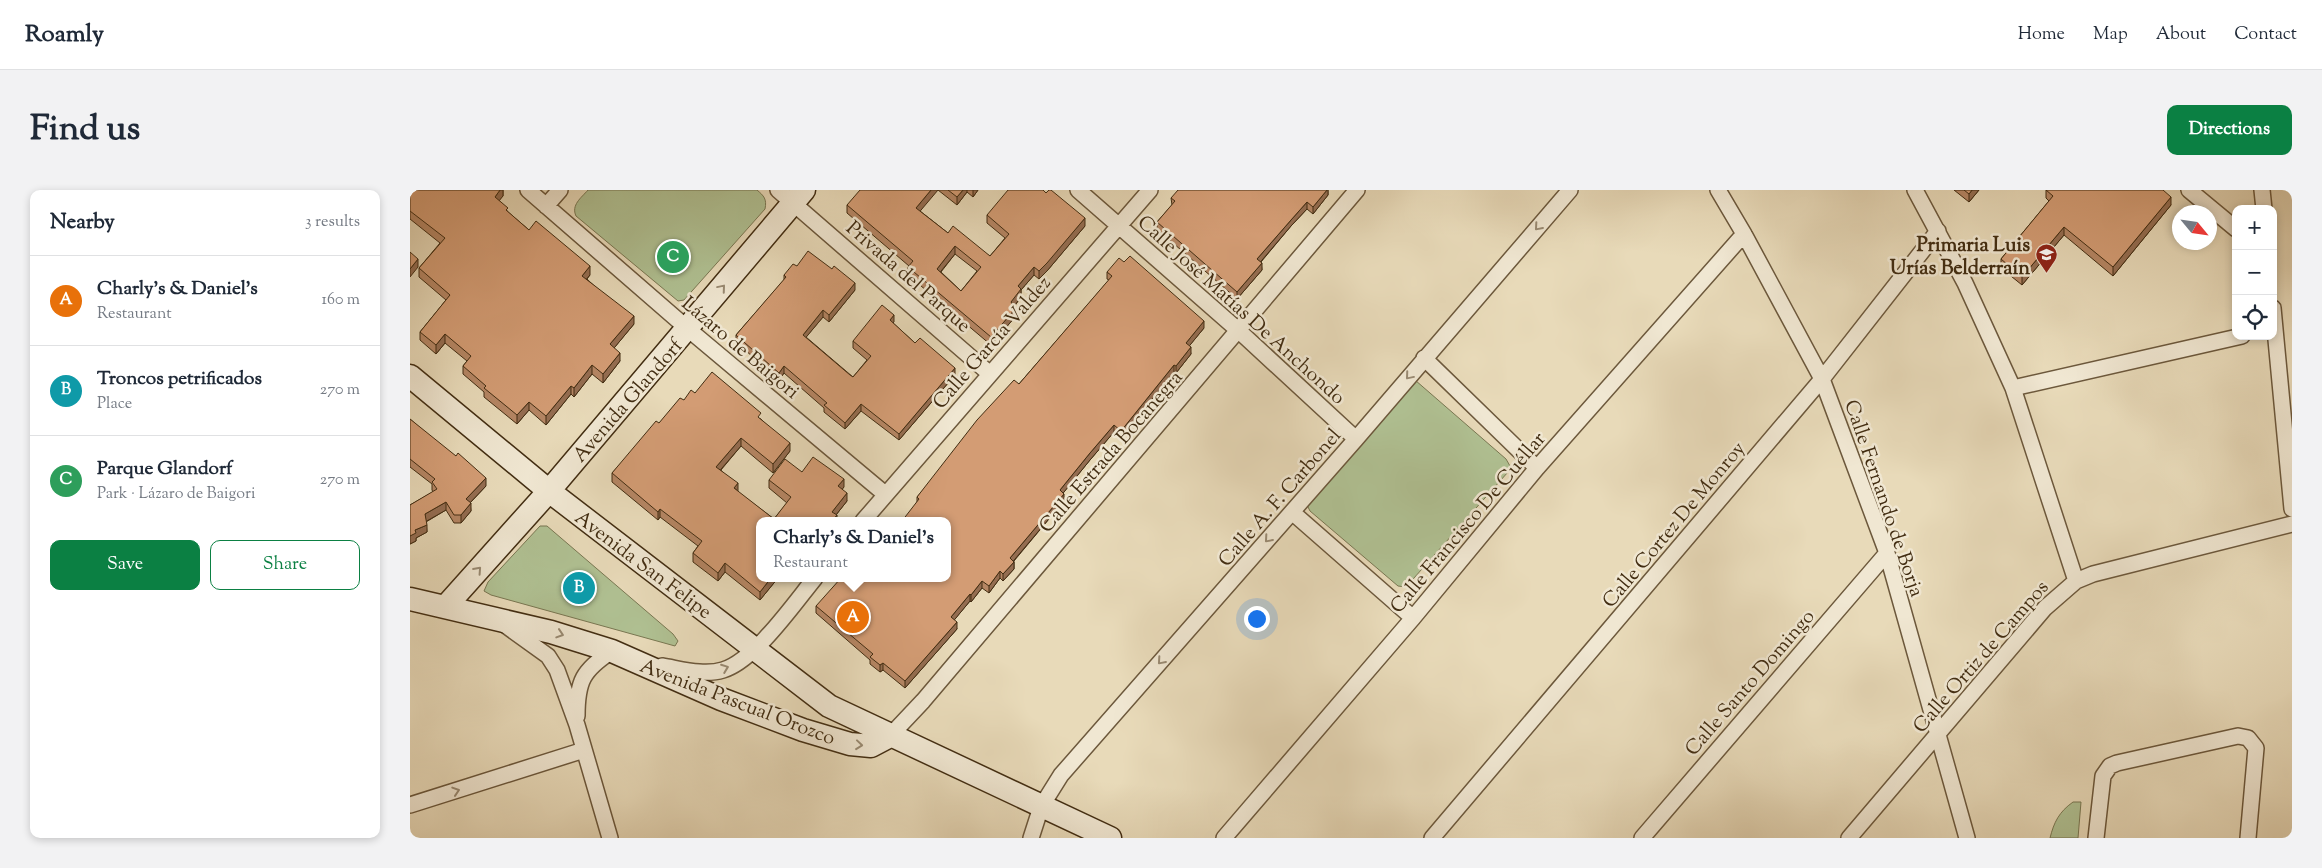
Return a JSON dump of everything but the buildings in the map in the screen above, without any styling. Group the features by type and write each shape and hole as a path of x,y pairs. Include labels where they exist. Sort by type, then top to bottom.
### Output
{"main road":[{"name":"Avenida Glandorf","path":"446,606 688,329 792,194"},
{"name":"Avenida San Felipe","path":"410,376 548,491 829,706 890,736"},
{"name":"Avenida Pascual Orozco","path":"410,599 551,632 612,652 721,699 803,730 850,744 871,746 890,736"},
{"path":"890,736 1110,838"}],"street":[{"name":"Lázaro de Baigori","path":"528,190 688,329 885,494"},
{"path":"546,206 560,190"},
{"name":"Calle José Matías De Anchondo","path":"1078,190 1239,331 1356,439"},
{"name":"Calle García Valdez","path":"865,517 1150,190"},
{"name":"Calle Estrada Bocanegra","path":"890,736 1239,331 1357,190"},
{"name":"Calle A. F. Carbonel","path":"1031,838 1041,807 1062,775 1356,439 1570,190"},
{"name":"Calle Fernando de Borja","path":"1718,190 1744,234 1822,379 1887,553 1967,838"},
{"path":"1914,190 1938,231 1978,310 2013,388 2076,581"},
{"path":"2189,190 2232,226"},
{"path":"2262,190 2264,205"},
{"name":"Privada del Parque","path":"792,194 990,374"},
{"name":"Calle Cortez De Monroy","path":"1432,838 1822,379 1938,231"},
{"name":"Calle Francisco De Cuéllar","path":"1224,838 1413,618 1537,468 1744,234"},
{"path":"2013,388 2232,338"},
{"path":"2275,340 2292,509"},
{"path":"1424,358 1537,468"},
{"path":"1292,512 1413,618"},
{"name":"Calle Ortiz de Campos","path":"1849,838 2044,608 2076,581 2128,564 2292,524"},
{"name":"Calle Santo Domingo","path":"1642,838 1887,553"},
{"path":"643,664 711,672 723,670 755,649 811,582"},
{"path":"493,618 548,656 557,670 577,725 610,838"},
{"path":"577,725 577,704 582,679 594,662 612,652"},
{"path":"2096,838 2102,780 2110,766 2117,762 2238,736 2248,738 2256,748 2248,838"},
{"path":"410,805 584,750"}],"green space":[{"path":"588,190 757,190 764,198 766,206 684,300 678,301 576,216 576,205"},
{"path":"1415,380 1506,459 1510,466 1508,472 1406,587 1398,586 1310,511 1307,505"},
{"path":"540,526 547,526 673,634 678,641 675,646 491,595 484,591 488,582"},
{"path":"2073,802 2081,802 2078,838 2050,838 2058,818"}],"place":[{"name":"Parque Glandorf","path":"673,257"},
{"name":"Primaria Luis Urías Belderraín","path":"2046,274"},
{"name":"Troncos petrificados","path":"579,588"},
{"name":"Charly's & Daniel's","path":"853,617"}]}
